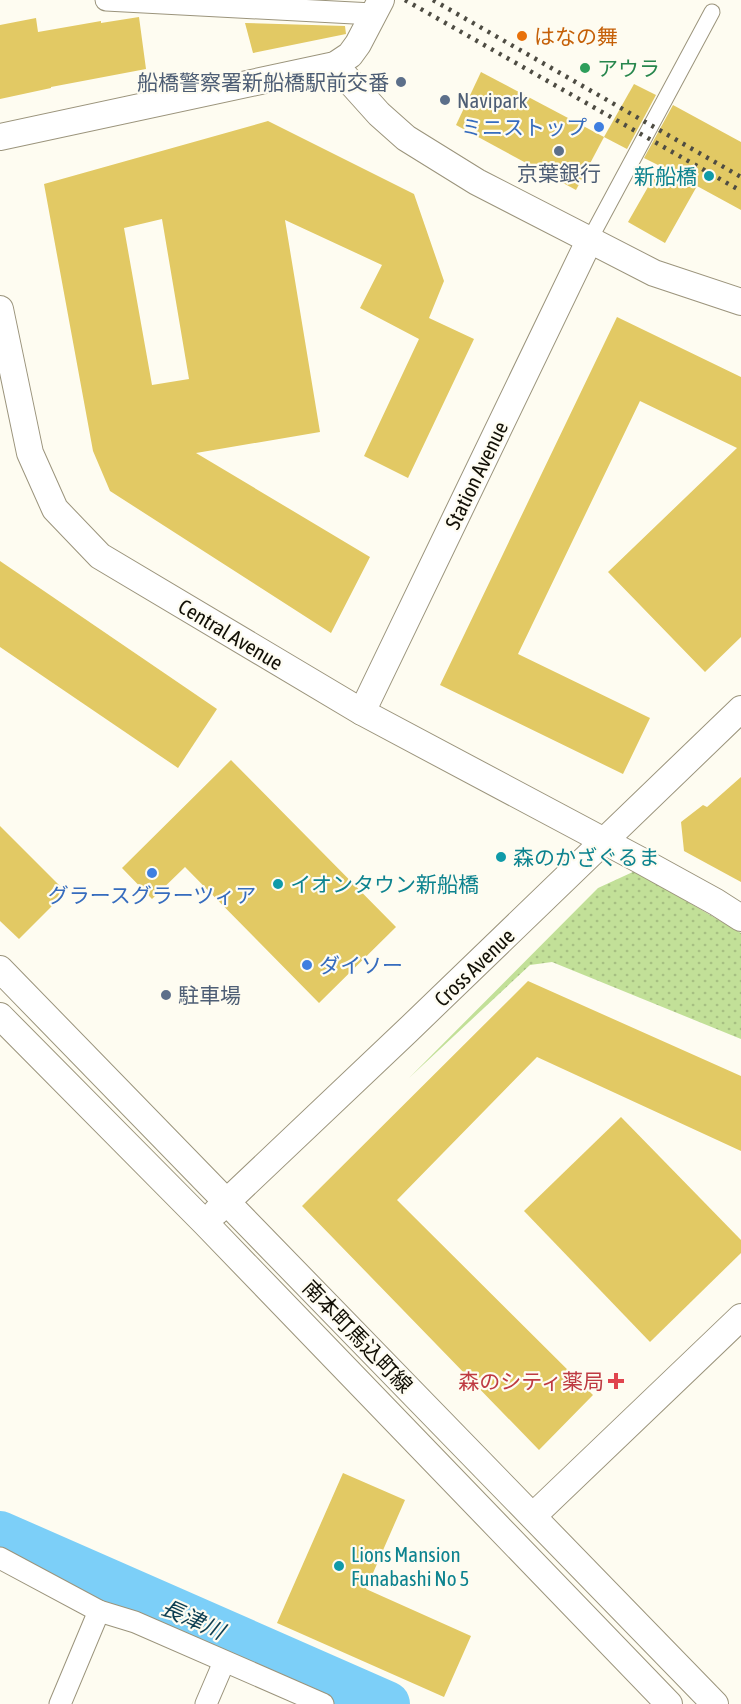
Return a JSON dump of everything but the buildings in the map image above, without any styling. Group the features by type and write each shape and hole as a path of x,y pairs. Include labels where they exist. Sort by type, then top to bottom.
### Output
{"street":[{"path":"0,137 335,65 350,55 377,7 106,0"},
{"path":"590,239 712,12"},
{"path":"335,65 379,114 406,138 477,182 654,273 741,302"},
{"name":"Station Avenue","path":"362,712 590,239"},
{"name":"Central Avenue","path":"0,309 30,453 55,509 100,556 362,712 716,902 741,918"},
{"name":"Cross Avenue","path":"205,1223 741,709"},
{"name":"南本町馬込町線","path":"0,969 715,1704"},
{"name":"南本町馬込町線","path":"0,1016 205,1223 669,1704"},
{"path":"533,1516 741,1317"},
{"path":"0,1558 99,1611 135,1622 323,1704"},
{"path":"60,1704 99,1611"},
{"path":"206,1704 224,1662"}],"green space":[{"path":"635,871 741,933 741,1039 552,962 530,965 409,1078 598,888"}],"waterway":[{"name":"長津川","path":"0,1534 387,1704"}],"railway":[{"path":"405,0 741,191"},
{"path":"433,0 741,177"}],"place":[{"name":"はなの舞","path":"522,36"},
{"name":"アウラ","path":"585,68"},
{"name":"船橋警察署新船橋駅前交番","path":"401,82"},
{"name":"Navipark","path":"445,100"},
{"name":"ミニストップ","path":"599,127"},
{"name":"京葉銀行","path":"559,151"},
{"name":"新船橋","path":"709,176"},
{"name":"森のかざぐるま","path":"501,857"},
{"name":"グラースグラーツィア","path":"152,873"},
{"name":"イオンタウン新船橋","path":"278,884"},
{"name":"ダイソー","path":"307,965"},
{"name":"駐車場","path":"166,995"},
{"name":"森のシティ薬局","path":"616,1381"},
{"name":"Lions Mansion Funabashi No 5","path":"339,1566"}]}
